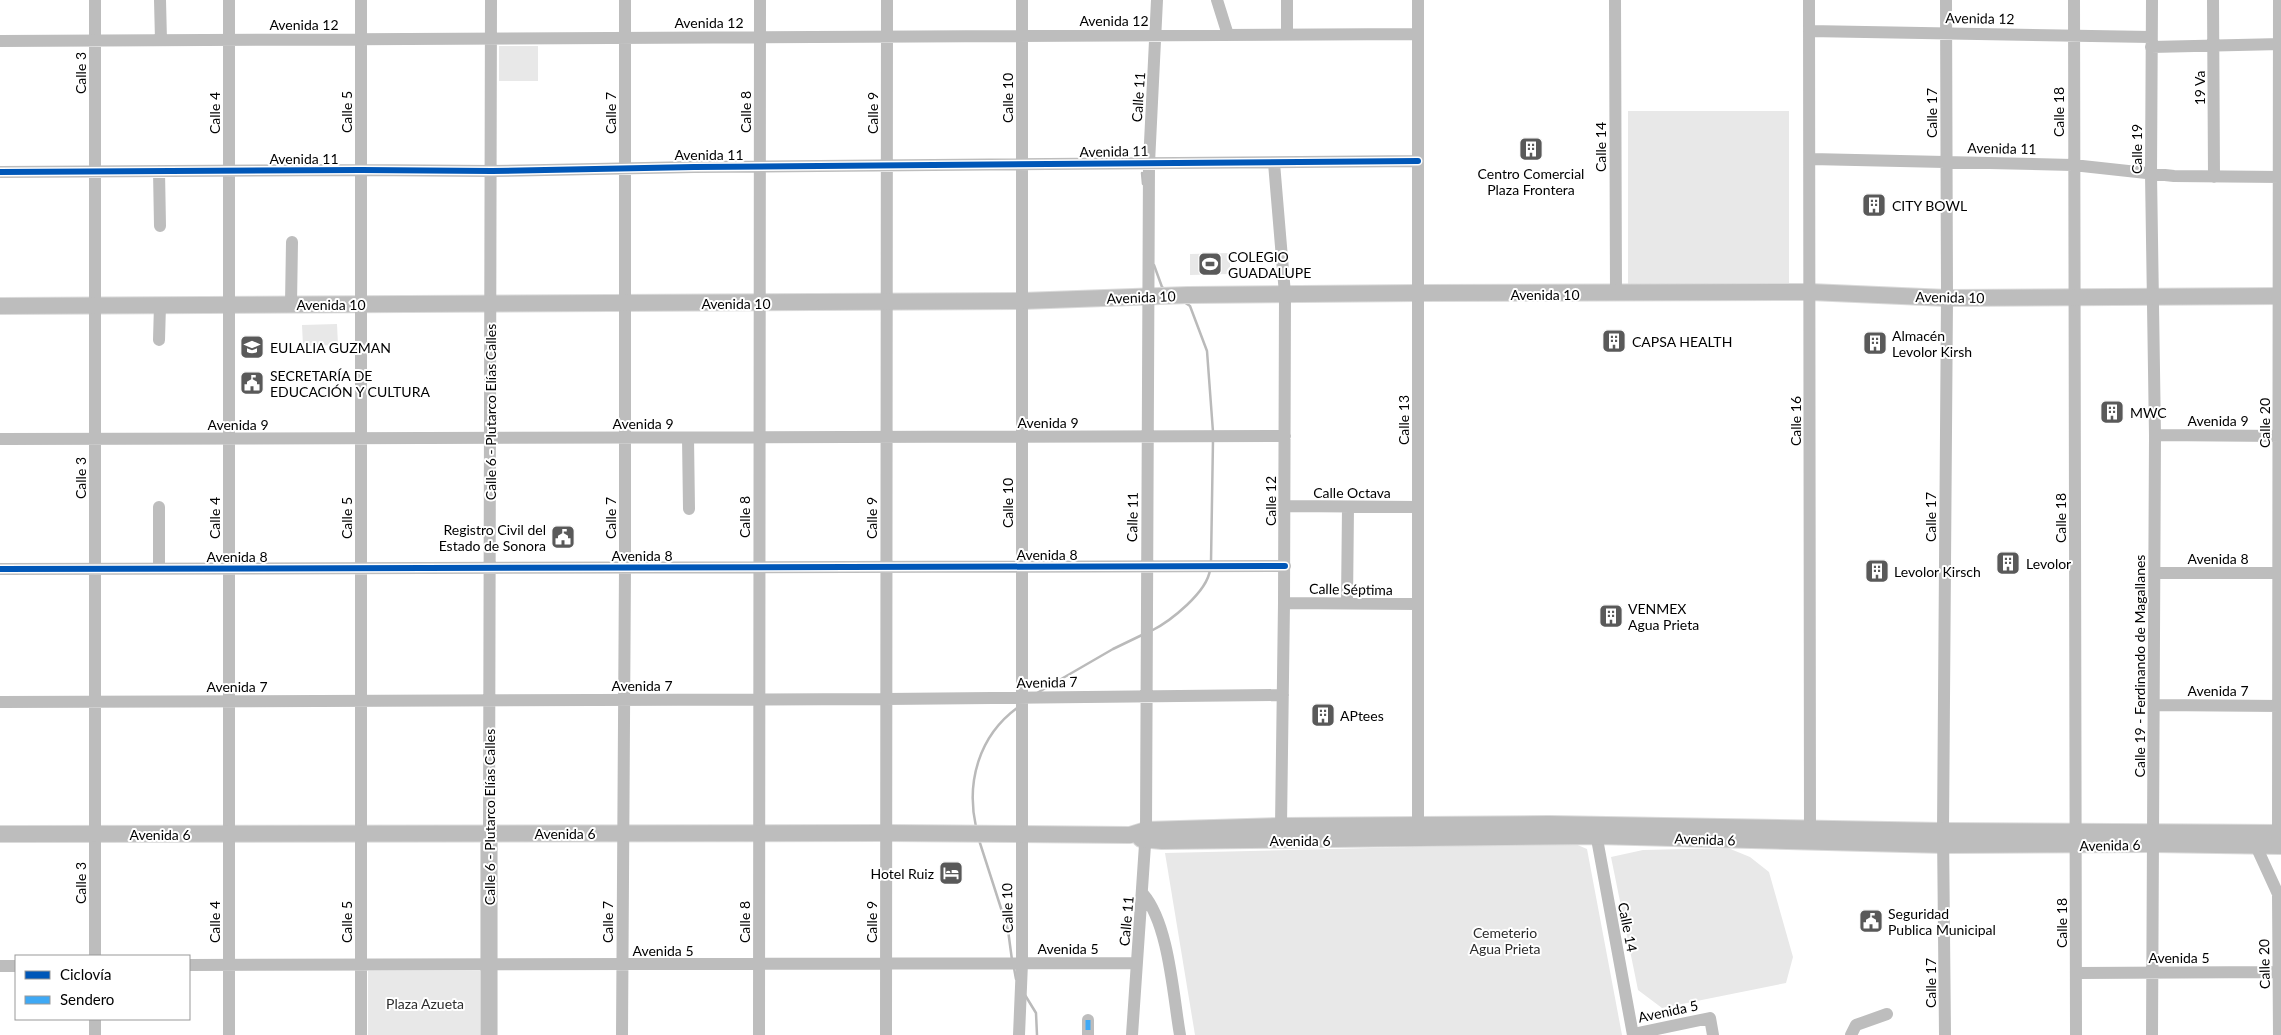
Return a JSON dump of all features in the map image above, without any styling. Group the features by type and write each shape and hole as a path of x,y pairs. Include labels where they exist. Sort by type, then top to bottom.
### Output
{"main road":[{"name":"Avenida 10","path":"0,306 1022,302 1188,295 1417,293 1616,294 1810,292 1947,298 2280,296"},
{"name":"Avenida 6","path":"0,834 886,832 1146,835 1596,830 1944,838 2280,840"},
{"name":"Calle 6 - Plutarco Elías Calles","path":"488,1035 489,833"},
{"name":"Avenida 6","path":"2154,838 2256,846 2280,840"}],"street":[{"name":"Calle 3","path":"95,0 95,955"},
{"path":"160,0 161,40"},
{"name":"Calle 4","path":"229,0 230,1035"},
{"name":"Calle 5","path":"361,0 361,1035"},
{"name":"Calle 6 - Plutarco Elías Calles","path":"489,833 492,171 490,0"},
{"name":"Calle 7","path":"622,1035 625,568 625,0"},
{"name":"Calle 8","path":"759,1035 760,0"},
{"name":"Calle 9","path":"886,0 886,1035"},
{"name":"Calle 10","path":"1019,1035 1022,963 1022,0"},
{"name":"Calle 11","path":"1132,1035 1146,835 1146,567 1148,436 1154,296 1148,163 1157,35 1157,0"},
{"path":"1217,0 1228,35"},
{"path":"1287,0 1287,34"},
{"name":"Calle 13","path":"1418,0 1418,832"},
{"name":"Calle 14","path":"1615,0 1616,294"},
{"name":"Calle 16","path":"1809,0 1811,159 1810,836"},
{"name":"Calle 17","path":"1946,0 1947,298 1944,838 1946,1035"},
{"name":"Calle 18","path":"2074,0 2076,1035"},
{"name":"Calle 19","path":"2152,0 2152,297"},
{"name":"19 Va","path":"2213,0 2214,177"},
{"name":"Calle 20","path":"2279,0 2280,840"},
{"name":"Avenida 12","path":"1809,31 2073,35 2214,46 2280,44"},
{"name":"Avenida 12","path":"0,41 1418,34"},
{"name":"Avenida 11","path":"1811,159 2073,165 2151,174 2214,177 2280,177"},
{"name":"Avenida 11","path":"0,172 492,171 760,166 1418,161"},
{"name":"Calle 12","path":"1274,163 1286,294 1282,833"},
{"path":"159,171 160,226"},
{"path":"292,242 292,304"},
{"name":"Calle 19 - Ferdinando de Magallanes","path":"2152,297 2155,435 2152,1035"},
{"path":"159,340 160,305"},
{"name":"Avenida 9","path":"2155,435 2280,436"},
{"name":"Avenida 9","path":"0,439 1286,436"},
{"path":"688,438 689,509"},
{"name":"Calle Octava","path":"1285,506 1418,507"},
{"path":"159,507 159,568"},
{"path":"1347,604 1348,507"},
{"name":"Avenida 8","path":"0,569 1285,566"},
{"name":"Avenida 8","path":"2155,573 2280,573"},
{"name":"Calle Séptima","path":"1284,603 1418,604"},
{"name":"Avenida 7","path":"0,702 886,699 1283,695"},
{"name":"Avenida 7","path":"2154,705 2280,706"},
{"name":"Calle 14","path":"1596,830 1633,1034"},
{"name":"Calle 20","path":"2256,846 2280,891 2279,1035"},
{"path":"1143,894 1152,905 1163,937 1180,1035"},
{"name":"Avenida 5","path":"190,965 489,966 1137,963"},
{"path":"0,966 15,966"},
{"name":"Avenida 5","path":"2077,973 2280,972"},
{"path":"1853,1030 1886,1014"},
{"name":"Avenida 5","path":"1633,1034 1710,1018 1713,1035"},
{"path":"95,1020 95,1035"},
{"path":"1088,1020 1088,1035"}],"green space":[{"path":"499,46 538,46 538,81 499,81"},
{"path":"1628,111 1789,111 1789,284 1628,284"},
{"name":"COLEGIO GUADALUPE","path":"1230,253 1230,274 1190,275 1190,254"},
{"path":"337,324 338,345 303,346 302,325"},
{"name":"Cemeterio Agua Prieta","path":"1573,843 1587,849 1622,1035 1195,1035 1165,853"},
{"path":"1728,848 1750,857 1769,872 1793,957 1786,983 1662,1008 1638,990 1611,857 1643,850"},
{"name":"Plaza Azueta","path":"368,971 481,971 482,1035 368,1035"}],"waterway":[{"path":"1142,173 1143,184"},
{"path":"1154,265 1162,287 1165,289"},
{"path":"1184,302 1190,306 1207,351 1213,432"},
{"path":"1211,562 1213,440"},
{"path":"1151,631 1187,605 1202,587 1210,570"},
{"path":"1037,693 1113,649 1142,635"},
{"path":"976,827 973,793 979,761 993,732 1017,708"},
{"path":"979,840 1008,930 1012,960"},
{"path":"1014,968 1016,979"},
{"path":"1025,995 1036,1013 1037,1035"}],"marked path":[{"path":"1088,1020 1088,1035"}],"cycle path":[{"path":"0,172 492,171 694,167 1418,161"},
{"path":"0,569 1285,566"}],"place":[{"name":"Centro Comercial Plaza Frontera","path":"1531,149"},
{"name":"CITY BOWL","path":"1874,205"},
{"name":"COLEGIO GUADALUPE","path":"1210,264"},
{"name":"CAPSA HEALTH","path":"1614,341"},
{"name":"Almacén Levolor Kirsh","path":"1875,343"},
{"name":"EULALIA GUZMAN","path":"252,347"},
{"name":"SECRETARÍA DE EDUCACIÓN Y CULTURA","path":"252,383"},
{"name":"MWC","path":"2112,412"},
{"name":"Registro Civil del Estado de Sonora","path":"563,537"},
{"name":"Levolor","path":"2008,563"},
{"name":"Levolor Kirsch","path":"1877,571"},
{"name":"VENMEX Agua Prieta","path":"1611,616"},
{"name":"APtees","path":"1323,715"},
{"name":"Hotel Ruiz","path":"951,873"},
{"name":"Seguridad Publica Municipal","path":"1871,921"}]}
